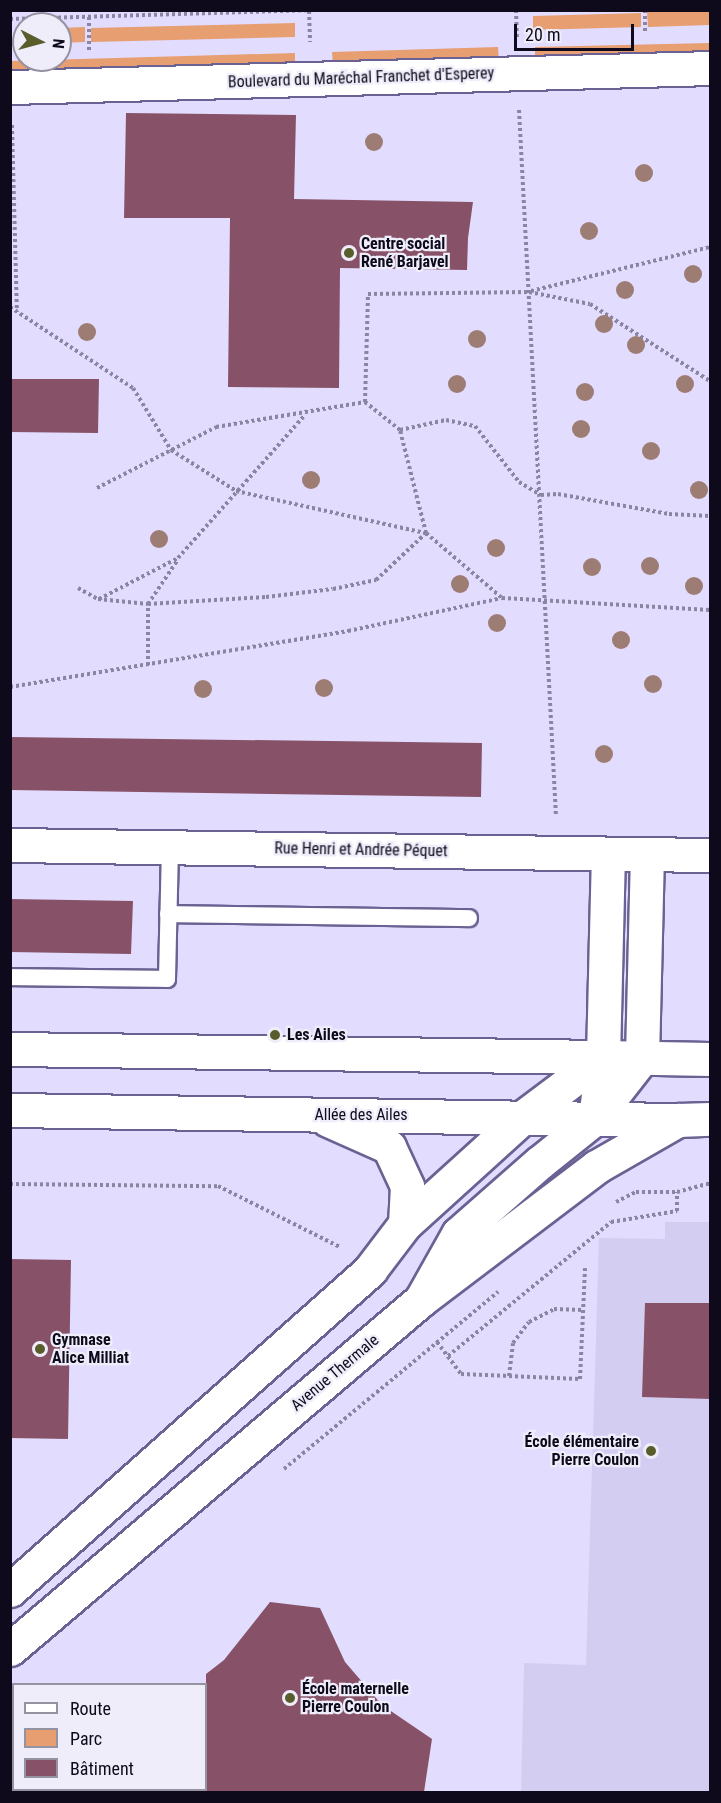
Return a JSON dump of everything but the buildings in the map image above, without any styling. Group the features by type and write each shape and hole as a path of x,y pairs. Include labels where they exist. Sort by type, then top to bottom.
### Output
{"main road":[{"name":"Boulevard du Maréchal Franchet d'Esperey","path":"11,100 518,73 711,68"},
{"name":"Rue Henri et Andrée Péquet","path":"10,845 711,855"},
{"path":"595,1118 603,1058 608,854"},
{"path":"415,1305 458,1234 540,1162 595,1118 642,1058 647,855"},
{"path":"10,1049 711,1059"},
{"path":"10,1590 370,1270 405,1224 523,1117 603,1058"},
{"name":"Allée des Ailes","path":"10,1110 711,1119"},
{"path":"315,1114 389,1147 406,1186 405,1224"},
{"name":"Avenue Thermale","path":"10,1649 415,1305 596,1167 678,1120"}],"lane":[{"path":"10,978 167,979 170,848"},
{"path":"168,914 469,918"}],"path":[{"path":"10,19 316,10"},
{"path":"645,10 645,37"},
{"path":"88,17 89,53"},
{"path":"518,73 558,853"},
{"path":"11,100 17,313"},
{"path":"529,292 711,248"},
{"path":"365,402 368,294 529,292 590,304 711,381"},
{"path":"10,307 133,388 171,450 236,491 426,532 502,598"},
{"path":"97,488 216,428 305,415 365,402"},
{"path":"365,402 400,430 426,532"},
{"path":"148,665 148,604 178,558 305,415"},
{"path":"400,430 446,420 475,426 519,482 541,495 558,494 669,514 711,516"},
{"path":"78,588 98,599 148,604 266,597 333,589 376,580 426,532"},
{"path":"98,599 178,558"},
{"path":"10,687 348,632 502,598 711,610"},
{"path":"611,1204 636,1192 677,1192 711,1183"},
{"path":"10,1184 218,1186 353,1253 370,1270"},
{"path":"448,1356 611,1222 677,1211 677,1192"},
{"path":"415,1305 437,1342 461,1374 580,1379 585,1268"},
{"path":"437,1342 503,1288"},
{"path":"509,1376 513,1343 529,1322 554,1309 583,1310"}],"shaded area":[{"name":"École élémentaire Pierre Coulon","path":"665,1222 710,1222 710,1792 521,1792 524,1663 586,1665 599,1238 665,1239"}],"green space":[{"path":"710,11 710,25 648,27 647,12"},
{"path":"641,13 641,27 533,30 533,16"},
{"path":"295,23 295,37 91,42 91,28"},
{"path":"85,27 85,42 72,43 72,28"},
{"path":"710,43 710,55 535,60 535,47"},
{"path":"498,47 499,61 333,66 332,52"},
{"path":"295,53 295,66 11,74 10,61 12,61 12,72 72,72 72,59"}],"place":[{"name":"Centre social René Barjavel","path":"349,253"},
{"name":"Les Ailes","path":"275,1035"},
{"name":"Gymnase Alice Milliat","path":"40,1349"},
{"name":"École élémentaire Pierre Coulon","path":"651,1451"},
{"name":"École maternelle Pierre Coulon","path":"290,1698"}]}
